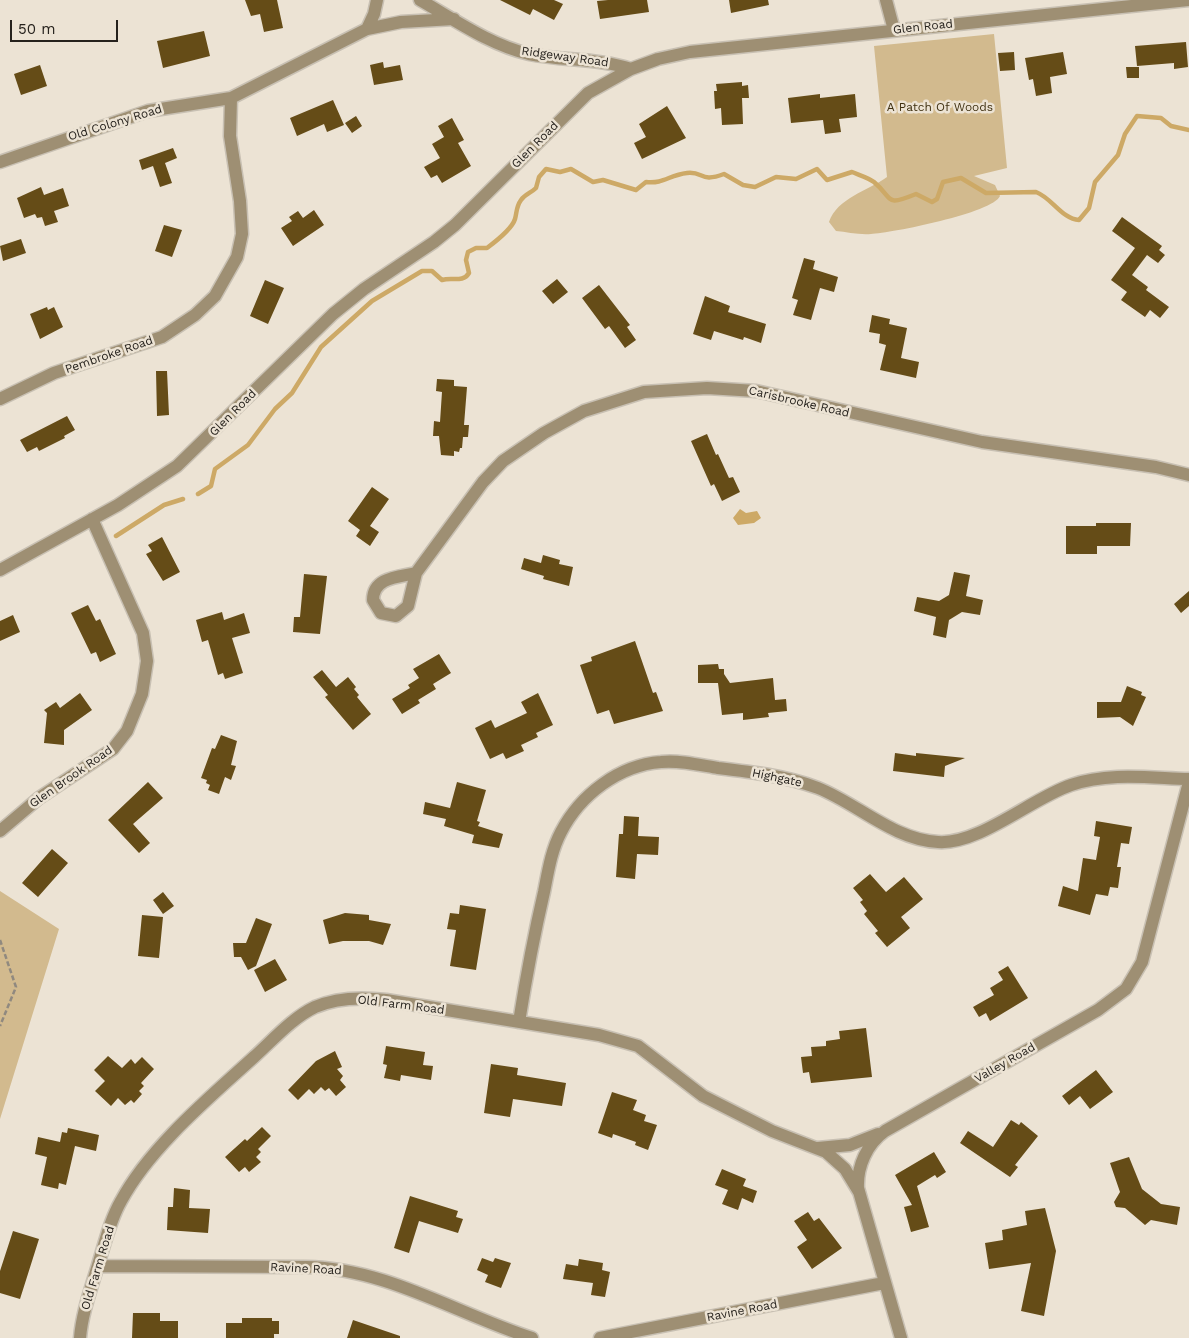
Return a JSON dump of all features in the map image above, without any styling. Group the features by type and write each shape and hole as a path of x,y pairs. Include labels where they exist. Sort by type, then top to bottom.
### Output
{"street":[{"path":"367,29 374,14 376,0"},
{"name":"Ridgeway Road","path":"420,0 484,36 518,51 553,58 604,61 631,69"},
{"path":"886,0 894,30"},
{"name":"Glen Road","path":"0,570 129,498 184,460 333,314 378,279 441,237 580,100 604,83 631,69 658,59 690,52 1189,0"},
{"name":"Old Colony Road","path":"0,162 134,115 173,106 231,98 367,29 401,22 454,20"},
{"name":"Pembroke Road","path":"0,398 54,374 162,337 195,316 215,296 237,257 242,234 240,200 230,136 231,98"},
{"name":"Carisbrooke Road","path":"416,573 483,482 511,455 544,433 584,412 626,396 664,389 707,388 756,391 982,442 1164,468 1189,474"},
{"name":"Glen Brook Road","path":"0,831 39,798 113,749 127,730 142,694 147,661 143,633 92,519"},
{"name":"Highgate","path":"519,1022 534,934 558,839 568,820 587,797 612,778 632,769 670,761 794,781 832,795 919,839 942,843 959,840 993,825 1048,794 1085,780 1114,776 1189,781"},
{"name":"Valley Road","path":"901,1338 859,1192 858,1180 862,1161 871,1144 885,1131 1098,1010 1126,989 1142,962 1189,781"},
{"name":"Old Farm Road","path":"80,1338 85,1309 117,1207 148,1162 231,1078 291,1024 309,1011 338,1000 369,998 606,1036 633,1044 648,1052 703,1096 772,1131 816,1148 838,1162 859,1192"},
{"name":"Old Farm Road","path":"816,1148 850,1145 885,1131"},
{"name":"Ravine Road","path":"98,1266 338,1269 380,1279 532,1338"},
{"name":"Ravine Road","path":"600,1338 884,1283"}],"path":[{"path":"0,940 16,987 0,1026"}],"green space":[{"name":"A Patch Of Woods","path":"994,34 1007,168 974,176 995,185 1000,196 980,209 919,226 871,234 836,231 829,222 839,207 887,177 874,46"},
{"path":"0,891 59,929 0,1119"}],"shaded area":[{"path":"740,509 746,513 757,511 761,518 754,523 738,525 733,518"}],"building":[{"path":"245,0 277,0 283,28 264,32 260,14 251,16"},
{"path":"500,0 554,0 563,4 554,20 533,9 530,15"},
{"path":"647,0 649,12 600,19 597,1"},
{"path":"729,0 768,0 769,5 731,13"},
{"path":"204,31 210,56 163,68 157,41"},
{"path":"1186,42 1188,67 1174,69 1174,63 1137,66 1135,46"},
{"path":"1014,52 1015,70 1000,71 998,53"},
{"path":"1063,52 1067,74 1050,77 1052,93 1036,96 1033,79 1029,80 1025,58"},
{"path":"383,62 384,68 400,65 403,80 374,85 370,65"},
{"path":"40,65 47,86 21,95 14,74"},
{"path":"1126,67 1139,67 1139,78 1127,78"},
{"path":"742,82 742,86 748,85 749,98 742,98 743,124 722,125 721,108 715,109 714,91 717,91 716,84"},
{"path":"820,94 820,98 855,94 857,117 839,119 841,132 825,134 823,120 791,123 788,98"},
{"path":"333,100 344,125 327,132 324,124 297,136 290,118"},
{"path":"667,106 686,138 642,159 634,143 646,137 639,124"},
{"path":"356,116 362,126 352,133 345,123"},
{"path":"452,118 464,140 458,143 471,166 442,183 437,175 431,178 424,167 440,158 432,144 444,137 438,126"},
{"path":"173,148 177,158 165,163 172,183 160,187 153,166 142,170 139,160"},
{"path":"41,187 44,195 63,188 69,206 54,211 58,222 45,226 42,217 37,218 35,214 24,218 17,198"},
{"path":"314,210 324,225 293,246 281,228 292,221 289,217 298,211 303,218"},
{"path":"1122,217 1162,246 1159,250 1165,255 1158,263 1147,255 1132,275 1148,287 1146,290 1169,307 1160,318 1150,310 1145,317 1121,300 1127,292 1111,280 1135,248 1112,231"},
{"path":"164,225 182,230 172,257 155,251"},
{"path":"21,239 26,253 3,261 0,246"},
{"path":"804,258 815,261 813,269 838,277 834,292 820,288 811,320 793,315 798,300 792,298"},
{"path":"557,279 568,292 553,304 542,291"},
{"path":"265,280 284,288 268,324 250,316"},
{"path":"599,285 630,325 627,327 636,340 625,348 609,326 605,329 582,298"},
{"path":"705,296 730,306 728,312 766,324 761,343 744,337 743,340 714,331 711,340 693,334"},
{"path":"47,307 48,310 54,307 63,327 40,339 30,314"},
{"path":"872,315 890,319 889,324 907,328 901,358 919,362 916,378 880,370 886,345 879,343 880,334 869,332"},
{"path":"156,371 167,371 169,415 157,416"},
{"path":"437,379 454,380 454,386 467,387 464,425 469,425 468,437 463,437 462,448 460,448 459,452 454,451 454,456 441,455 439,436 433,436 434,421 440,422 442,392 436,391"},
{"path":"67,416 75,430 64,436 65,438 39,451 37,447 27,452 20,440"},
{"path":"707,434 729,478 733,477 740,492 722,501 714,484 711,486 691,441"},
{"path":"372,487 389,499 370,526 379,532 370,546 356,536 360,530 348,521"},
{"path":"1096,523 1131,523 1130,546 1097,546 1097,554 1066,554 1066,526 1096,526"},
{"path":"162,537 180,572 163,581 146,554 152,551 148,545"},
{"path":"543,555 560,560 559,564 573,567 569,586 543,579 544,576 521,569 524,558 541,563"},
{"path":"954,572 970,575 966,596 983,600 980,615 962,612 949,620 946,638 933,635 936,617 914,611 917,597 939,601 949,595"},
{"path":"304,574 327,576 320,634 293,632 294,617 300,617"},
{"path":"1189,591 1189,606 1181,613 1174,604"},
{"path":"88,605 96,621 100,619 116,654 100,662 96,652 91,654 71,613"},
{"path":"222,612 224,620 244,613 250,633 232,638 243,673 225,679 223,673 218,675 208,640 202,642 196,620"},
{"path":"13,615 20,632 0,641 0,621"},
{"path":"635,641 653,693 656,692 663,711 614,724 609,710 597,714 580,665 592,661 591,657"},
{"path":"439,654 451,673 433,684 436,689 418,700 420,703 402,714 392,699 410,688 408,685 419,678 413,669"},
{"path":"718,664 719,669 724,669 724,674 730,683 773,678 775,700 786,699 787,711 768,713 769,717 743,720 743,713 722,715 718,683 698,683 698,665"},
{"path":"322,670 336,687 348,677 356,687 354,689 359,695 357,697 371,714 353,730 325,697 328,695 313,677"},
{"path":"1127,686 1142,692 1141,695 1146,697 1133,726 1120,717 1097,718 1097,702 1121,702"},
{"path":"80,693 92,710 64,730 64,745 44,743 47,713 44,710 56,702 60,708"},
{"path":"538,693 553,725 536,733 538,737 521,745 524,751 506,759 503,753 490,759 475,728 491,720 495,728 527,713 521,702"},
{"path":"221,735 237,741 231,765 236,766 231,780 225,777 219,794 208,790 210,785 206,783 207,780 201,778 212,748 215,749"},
{"path":"895,753 965,758 945,766 944,777 893,771"},
{"path":"148,782 163,798 133,824 150,843 139,853 108,820"},
{"path":"457,782 486,790 477,821 480,822 478,826 503,834 499,848 472,843 474,835 444,826 446,819 423,814 425,802 450,808"},
{"path":"624,816 639,817 638,836 659,837 658,855 637,854 635,879 616,877 619,834 623,834"},
{"path":"1096,821 1132,827 1129,844 1121,843 1117,867 1121,867 1118,888 1110,887 1108,896 1096,894 1090,915 1058,906 1063,886 1078,891 1083,858 1096,860 1100,837 1094,836"},
{"path":"52,849 68,863 38,897 22,883"},
{"path":"870,874 886,892 904,877 923,899 901,917 910,928 887,947 875,933 878,931 864,914 867,911 860,902 863,900 853,888"},
{"path":"163,892 174,906 163,914 153,900"},
{"path":"460,905 486,909 476,970 450,966 456,930 447,929 450,913 459,914"},
{"path":"345,913 369,915 369,920 391,924 383,945 369,941 343,941 329,944 323,920"},
{"path":"142,915 163,917 159,958 138,956"},
{"path":"256,918 272,924 256,966 248,970 241,957 234,957 233,943 246,943"},
{"path":"275,959 287,980 265,992 254,970"},
{"path":"1008,966 1028,998 990,1021 986,1013 979,1017 973,1007 994,995 990,988 1003,980 998,972"},
{"path":"866,1028 872,1077 811,1083 809,1072 803,1073 801,1057 812,1056 811,1047 826,1046 826,1041 840,1039 839,1031"},
{"path":"386,1046 425,1052 423,1065 433,1066 431,1080 401,1075 400,1081 384,1078 387,1065 383,1064"},
{"path":"335,1051 342,1067 337,1069 343,1076 340,1080 346,1087 336,1096 329,1088 325,1091 321,1087 314,1094 309,1089 298,1100 288,1090 316,1061"},
{"path":"108,1056 122,1068 131,1059 135,1064 142,1057 154,1069 141,1083 144,1086 139,1091 142,1094 134,1103 131,1100 125,1105 118,1098 111,1106 95,1091 105,1081 94,1070"},
{"path":"491,1064 518,1068 517,1075 566,1083 562,1106 513,1099 510,1117 484,1113"},
{"path":"1096,1070 1113,1092 1090,1109 1080,1096 1069,1105 1062,1096"},
{"path":"612,1092 637,1100 633,1110 646,1115 644,1121 657,1125 648,1150 635,1145 636,1142 613,1134 612,1138 598,1133"},
{"path":"1011,1120 1019,1125 1021,1122 1038,1136 1015,1165 1018,1167 1010,1177 960,1143 968,1131 993,1147"},
{"path":"262,1127 271,1136 258,1149 261,1152 256,1157 261,1162 249,1172 245,1167 239,1172 225,1157"},
{"path":"68,1128 99,1135 96,1151 75,1146 66,1185 59,1183 58,1189 41,1185 47,1157 35,1154 38,1137 60,1142 62,1132 67,1133"},
{"path":"934,1152 946,1172 937,1178 935,1175 917,1186 929,1227 911,1232 904,1207 912,1205 895,1175"},
{"path":"1129,1157 1142,1189 1161,1204 1180,1207 1177,1225 1151,1220 1145,1225 1125,1208 1116,1207 1114,1202 1120,1192 1110,1163"},
{"path":"722,1169 746,1179 743,1186 757,1191 753,1203 742,1198 738,1210 722,1204 728,1190 715,1185"},
{"path":"174,1188 190,1190 189,1208 210,1209 208,1233 167,1230 168,1207 173,1207"},
{"path":"410,1196 458,1211 456,1217 463,1219 458,1233 419,1221 409,1253 394,1248"},
{"path":"1045,1208 1056,1251 1044,1316 1021,1311 1031,1263 989,1269 985,1243 1003,1240 1002,1230 1027,1225 1025,1211"},
{"path":"808,1212 814,1221 819,1218 842,1248 812,1269 797,1247 807,1240 794,1221"},
{"path":"13,1231 39,1239 20,1299 0,1293 0,1271"},
{"path":"482,1258 493,1262 495,1258 511,1263 501,1288 485,1282 488,1275 477,1270"},
{"path":"579,1259 603,1263 602,1270 610,1272 605,1297 591,1295 593,1283 563,1279 566,1264 578,1266"},
{"path":"133,1313 160,1313 160,1321 178,1321 178,1338 132,1338"},
{"path":"242,1318 272,1318 272,1321 279,1321 279,1334 274,1334 274,1338 226,1338 226,1323 242,1323"},
{"path":"353,1320 400,1336 400,1338 347,1338"}],"waterway":[{"path":"198,494 211,486 215,469 248,445 275,409 292,393 321,347 372,301 422,271 432,271 442,280 460,279 467,276 469,273 466,260 468,252 476,248 487,248 507,231 515,219 519,203 524,196 536,188 539,177 546,169 560,172 571,169 593,182 603,180 636,190 646,182 662,181 687,173 706,177 724,174 743,185 755,187 776,177 796,179 817,169 827,180 852,172 874,182 888,197 894,200 916,194 932,202 937,199 943,182 961,178 986,193 1036,192 1067,216 1079,220 1089,208 1095,182 1118,155 1125,134 1137,116 1161,118 1171,126 1189,130"},
{"path":"116,536 164,505 183,499"}]}
